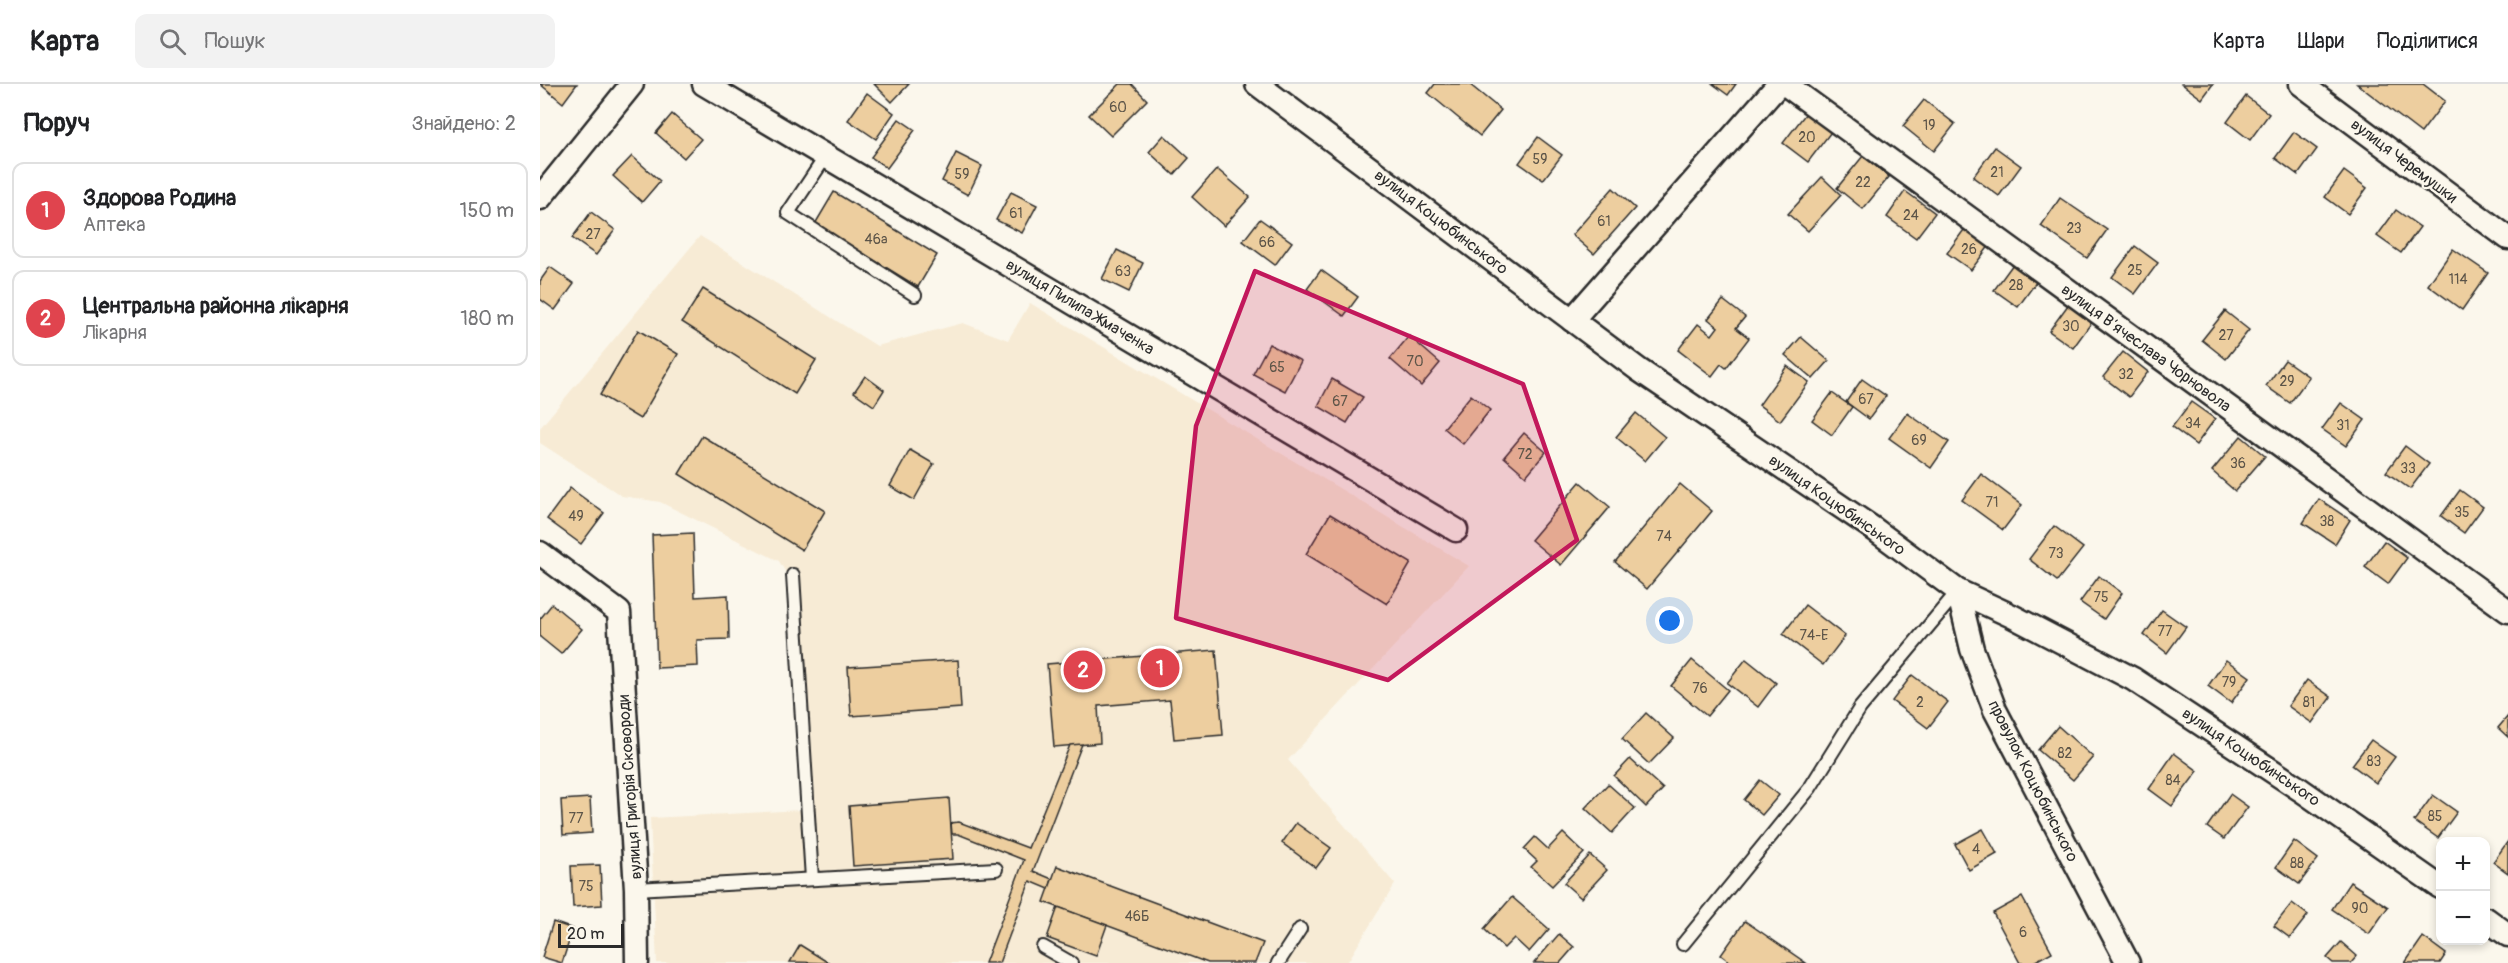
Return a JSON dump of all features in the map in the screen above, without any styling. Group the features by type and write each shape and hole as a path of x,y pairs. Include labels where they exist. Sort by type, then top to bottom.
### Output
{"street":[{"path":"540,198 632,84"},
{"name":"вулиця Пилипа Жмаченка","path":"704,84 1456,530"},
{"name":"вулиця Коцюбинського","path":"1257,84 1649,376 1874,529 1958,591 2012,616 2133,679 2301,790 2436,885"},
{"path":"1572,320 1779,84"},
{"name":"вулиця Вʼячеслава Чорновола","path":"1785,84 2508,611"},
{"name":"вулиця Черемушки","path":"2301,84 2508,238"},
{"name":"вулиця Григорія Сковороди","path":"540,553 619,612 636,889 637,963"},
{"name":"провулок Коцюбинського","path":"1958,591 1972,649 1995,710 2128,963"},
{"path":"2490,922 2508,935"}],"lane":[{"path":"826,156 788,213 915,295"},
{"path":"793,575 812,879"},
{"path":"1683,944 1810,788 1860,708 1958,591"},
{"path":"636,889 996,869"},
{"path":"1278,963 1300,929"},
{"path":"1043,947 1071,963"}],"highlighted area":[{"path":"1255,271 1523,384 1577,540 1388,680 1176,618 1196,426"}],"shaded area":[{"path":"700,236 877,346 963,323 1008,340 1030,303 1469,566 1288,760 1395,884 1347,963 657,963 650,818 802,810 790,580 779,561 660,502 622,496 540,443 540,428"}],"building":[{"path":"540,84 577,84 563,103"},
{"path":"874,84 909,84 892,102"},
{"path":"1120,84 1132,84 1147,100 1111,136 1089,115"},
{"path":"1435,84 1469,84 1501,110 1480,136 1428,93"},
{"path":"1713,84 1736,84 1728,95"},
{"path":"2182,84 2213,84 2202,99"},
{"path":"2357,84 2423,84 2445,101 2421,133"},
{"path":"867,93 894,113 876,139 848,120"},
{"path":"2246,96 2269,114 2250,140 2227,122"},
{"path":"1924,100 1955,124 1934,151 1903,126"},
{"path":"1806,113 1831,132 1808,162 1783,143"},
{"path":"672,114 701,139 684,158 656,133"},
{"path":"899,119 915,130 887,168 871,157"},
{"path":"2294,132 2317,149 2298,175 2275,158"},
{"path":"1164,135 1189,158 1174,175 1149,152"},
{"path":"1538,137 1562,155 1543,180 1519,163"},
{"path":"1995,147 2021,166 1999,196 1973,177"},
{"path":"956,153 982,166 968,195 942,181"},
{"path":"632,156 660,181 642,202 613,176"},
{"path":"1863,156 1889,177 1863,209 1837,188"},
{"path":"1217,169 1250,197 1224,226 1192,197"},
{"path":"2344,171 2367,188 2348,214 2325,197"},
{"path":"1822,177 1841,195 1808,231 1788,214"},
{"path":"1613,188 1635,208 1594,254 1572,235"},
{"path":"1905,191 1935,213 1916,238 1887,217"},
{"path":"834,192 937,255 918,287 815,224"},
{"path":"1011,192 1037,205 1022,233 996,220"},
{"path":"2060,198 2107,230 2087,258 2041,226"},
{"path":"2396,210 2420,227 2401,253 2377,236"},
{"path":"591,212 615,230 596,255 572,238"},
{"path":"1260,219 1292,242 1275,265 1243,241"},
{"path":"1966,227 1990,245 1971,270 1947,253"},
{"path":"2135,246 2158,263 2135,294 2112,277"},
{"path":"2453,249 2488,273 2462,310 2428,285"},
{"path":"1117,250 1143,263 1129,292 1102,279"},
{"path":"2013,264 2037,281 2018,307 1994,290"},
{"path":"550,267 574,284 555,310 540,299 540,281"},
{"path":"1321,270 1358,297 1344,316 1307,289"},
{"path":"703,289 816,360 795,394 682,322"},
{"path":"1723,300 1745,317 1736,328 1749,338 1726,368 1721,364 1712,376 1678,350 1698,324 1712,335 1718,327 1708,319"},
{"path":"2068,305 2092,322 2073,348 2049,331"},
{"path":"2225,311 2249,330 2226,359 2202,340"},
{"path":"638,330 678,354 640,419 600,395"},
{"path":"1409,336 1440,363 1421,386 1390,359"},
{"path":"1801,337 1829,361 1813,379 1785,355"},
{"path":"1269,344 1301,361 1285,391 1253,374"},
{"path":"2123,352 2148,372 2129,397 2103,377"},
{"path":"2285,360 2309,377 2290,403 2266,386"},
{"path":"1787,366 1809,382 1780,421 1759,405"},
{"path":"865,376 884,390 874,406 854,392"},
{"path":"1332,379 1363,397 1347,423 1318,406"},
{"path":"1862,379 1886,396 1869,419 1846,402"},
{"path":"1832,393 1852,407 1832,435 1812,420"},
{"path":"1471,395 1490,410 1463,444 1444,428"},
{"path":"2191,402 2215,419 2196,445 2172,427"},
{"path":"2341,403 2365,420 2346,446 2322,429"},
{"path":"1636,413 1665,437 1645,461 1616,437"},
{"path":"1907,413 1949,442 1931,468 1889,438"},
{"path":"1524,433 1546,452 1526,476 1504,457"},
{"path":"702,436 825,511 802,550 679,474"},
{"path":"2241,436 2265,456 2235,491 2212,471"},
{"path":"2405,446 2429,464 2410,489 2386,472"},
{"path":"910,450 934,464 914,500 890,486"},
{"path":"1981,474 2022,505 2003,530 1962,500"},
{"path":"1580,482 1610,507 1561,565 1531,540"},
{"path":"1680,484 1712,511 1647,589 1615,562"},
{"path":"570,488 604,513 581,544 547,519"},
{"path":"2460,490 2483,507 2464,533 2441,516"},
{"path":"2319,499 2350,520 2335,544 2303,523"},
{"path":"1330,514 1411,563 1387,604 1306,554"},
{"path":"2054,526 2083,548 2057,581 2029,559"},
{"path":"693,533 695,597 728,595 729,639 697,640 698,666 657,668 652,535"},
{"path":"2384,541 2407,558 2388,584 2365,567"},
{"path":"2099,576 2122,593 2104,619 2080,602"},
{"path":"552,604 582,629 561,654 540,637 540,619"},
{"path":"1805,605 1845,636 1823,665 1783,634"},
{"path":"2162,610 2186,627 2167,653 2144,635"},
{"path":"1216,650 1223,735 1174,739 1170,700 1098,706 1100,743 1054,747 1047,664"},
{"path":"1746,659 1776,683 1758,707 1727,683"},
{"path":"958,660 961,708 851,716 848,667"},
{"path":"1692,660 1728,690 1707,716 1671,686"},
{"path":"2226,660 2250,677 2231,703 2208,686"},
{"path":"1912,675 1948,702 1928,728 1892,701"},
{"path":"2307,680 2331,697 2312,723 2288,706"},
{"path":"1646,713 1674,738 1649,764 1622,739"},
{"path":"2508,716 2508,737 2498,728"},
{"path":"2058,726 2093,757 2073,780 2038,750"},
{"path":"2371,740 2395,757 2376,783 2352,765"},
{"path":"1082,744 1033,871 1052,879 1049,889 1030,881 999,963 985,963 1024,860 958,834 952,834 951,823 959,822 1028,848 1070,745"},
{"path":"2174,753 2198,771 2172,806 2149,789"},
{"path":"1630,759 1663,789 1646,807 1614,776"},
{"path":"1760,780 1779,795 1762,815 1744,800"},
{"path":"1608,784 1635,808 1612,833 1585,808"},
{"path":"2230,794 2248,807 2224,839 2207,827"},
{"path":"2433,795 2457,812 2439,837 2414,821"},
{"path":"590,798 592,833 563,835 561,800"},
{"path":"949,798 953,859 853,866 849,806"},
{"path":"1296,823 1331,848 1316,868 1282,843"},
{"path":"1983,829 1997,854 1969,870 1955,844"},
{"path":"1563,833 1584,853 1552,886 1531,867 1537,861 1524,849 1535,837 1548,849"},
{"path":"2294,841 2318,859 2299,884 2276,867"},
{"path":"2508,841 2508,873 2493,862"},
{"path":"1590,855 1607,870 1581,898 1564,883"},
{"path":"600,865 602,905 573,907 571,866"},
{"path":"1057,866 1263,943 1255,963 1208,963 1044,902"},
{"path":"2350,882 2388,907 2369,934 2332,909"},
{"path":"1512,897 1549,929 1529,952 1514,938 1504,948 1484,929"},
{"path":"2022,897 2052,952 2032,963 2020,963 1993,913"},
{"path":"2292,903 2308,915 2290,938 2274,926"},
{"path":"1058,907 1107,925 1096,956 1047,938"},
{"path":"1745,921 1806,963 1732,963 1721,955"},
{"path":"553,922 573,929 562,963 542,957"},
{"path":"1559,934 1574,947 1560,963 1534,963"},
{"path":"2423,937 2446,954 2440,963 2405,963"},
{"path":"2341,942 2357,956 2351,963 2333,963 2327,958"},
{"path":"800,945 829,963 790,962"}],"place":[{"name":"Здорова Родина","path":"1160,668"},
{"name":"Центральна районна лікарня","path":"1083,670"}]}
